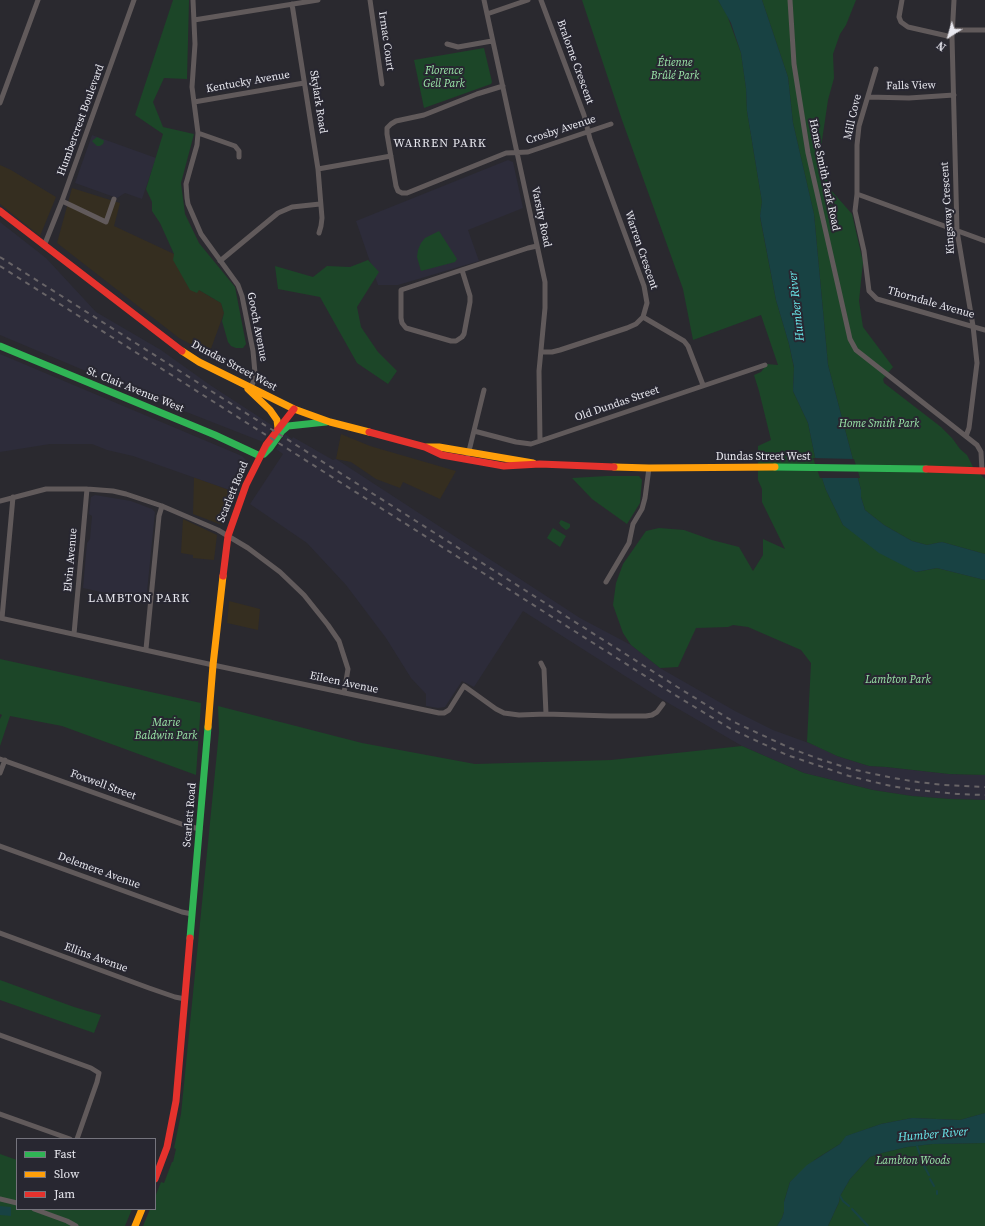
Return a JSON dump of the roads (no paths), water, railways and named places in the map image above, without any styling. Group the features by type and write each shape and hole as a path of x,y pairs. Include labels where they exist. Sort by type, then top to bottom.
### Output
{"main road":[{"name":"Dundas Street West","path":"0,211 177,348 199,362 294,409 330,422 425,447 440,447 468,457 521,460 540,464 649,468 770,467 984,471"},
{"name":"St. Clair Avenue West","path":"0,346 216,435 260,456"},
{"path":"241,382 270,410 277,420 278,428"},
{"name":"Scarlett Road","path":"157,1171 167,1147 174,1116 213,665 228,536 246,485 260,456 278,428 294,409"},
{"name":"Scarlett Road","path":"260,456 270,448 282,431 288,426 330,422"},
{"path":"135,1226 142,1210"}],"street":[{"path":"0,103 38,0"},
{"name":"Humbercrest Boulevard","path":"44,246 62,201 134,0"},
{"name":"Gooch Avenue","path":"193,0 195,44 192,87 198,133 197,145 186,184 186,198 201,234 238,285 242,296 253,351 255,378 251,388"},
{"path":"194,20 318,0"},
{"name":"Irmac Court","path":"370,0 382,84"},
{"name":"Varsity Road","path":"484,0 545,282 545,308 539,372 540,441"},
{"path":"487,14 528,0"},
{"name":"Bralorne Crescent","path":"541,0 584,115 588,132"},
{"name":"Home Smith Park Road","path":"790,0 794,64 808,153 850,339 856,350 966,436"},
{"path":"902,0 899,17 901,22 908,27 952,37"},
{"name":"Kingsway Crescent","path":"954,0 952,37 957,231 973,326 977,363 969,428 966,436"},
{"name":"Skylark Road","path":"292,4 318,169 321,226 319,233"},
{"path":"952,30 985,30"},
{"path":"447,44 458,47 492,41"},
{"name":"Mill Cove","path":"872,295 867,285 864,251 855,211 857,194 856,145 859,126 876,69"},
{"name":"Kentucky Avenue","path":"194,102 304,83"},
{"path":"318,169 391,156 386,134 388,127 392,122 424,115 503,86"},
{"name":"Falls View","path":"868,97 909,98 954,95"},
{"name":"Crosby Avenue","path":"391,156 396,188 399,192 405,193 506,152 528,152 611,124"},
{"name":"Warren Crescent","path":"588,132 646,294 647,306 643,317"},
{"path":"198,133 235,146 238,150 239,158"},
{"path":"857,194 985,241"},
{"path":"62,201 106,222 114,199"},
{"path":"220,261 278,213 292,207 320,204"},
{"path":"462,270 470,296 464,334 462,337 456,341 451,341 406,328 402,323 401,318 401,290 462,270 537,246"},
{"name":"Thorndale Avenue","path":"872,295 877,299 985,330"},
{"path":"541,352 556,352 623,330 636,324 643,317 684,341 688,346 703,385"},
{"name":"Old Dundas Street","path":"474,431 526,444 540,441 765,365"},
{"path":"468,457 484,390"},
{"path":"966,436 979,447 984,471"},
{"path":"606,582 629,543 633,524 642,509 646,498 649,468"},
{"path":"0,501 46,489 87,489 126,494 162,506 218,530 248,548 280,572 304,595 328,625 339,641 348,669 344,693"},
{"name":"Elvin Avenue","path":"74,634 87,489"},
{"path":"1,618 13,497"},
{"path":"146,649 159,516 162,506"},
{"name":"Eileen Avenue","path":"1,618 213,665 444,713 449,710 464,686 496,709 504,713 519,715 546,714 646,716 657,712 663,704"},
{"path":"541,663 544,669 546,714"},
{"path":"0,773 2,760"},
{"name":"Foxwell Street","path":"2,760 187,826 200,829"},
{"name":"Delemere Avenue","path":"0,846 182,912 192,914"},
{"name":"Ellins Avenue","path":"0,933 149,988 175,997 185,998"},
{"path":"0,1035 91,1068 99,1073 98,1082 77,1138"},
{"path":"0,1114 67,1138"},
{"path":"0,1199 16,1203"},
{"path":"37,1210 67,1221 76,1226"}],"water":[{"name":"Humber River","path":"718,0 762,0 788,77 793,123 814,214 828,365 865,510 884,525 912,541 927,545 942,542 985,554 985,580 937,568 916,572 879,553 843,525 826,490 815,457 808,423 793,391 794,367 776,300 760,216 762,202 747,111 746,88 741,53 731,23"},
{"name":"Humber River","path":"985,1113 985,1143 932,1144 907,1147 870,1157 850,1179 840,1196 839,1202 828,1226 777,1226 784,1212 784,1202 790,1182 807,1165 840,1144 846,1136 881,1124 912,1118 960,1120"},
{"path":"0,1206 11,1207 11,1216 0,1215"}],"waterway":[{"name":"Humber River","path":"917,1146 923,1164 929,1175"},
{"path":"930,1179 934,1186"},
{"path":"840,1196 849,1206"},
{"path":"852,1209 868,1226"}],"railway":[{"path":"0,257 734,722 790,748 851,769 918,782 985,787"},
{"path":"0,266 675,695 731,729 787,755 849,776 891,786 917,790 985,795"}],"district":[{"name":"WARREN PARK","path":"440,144"},
{"name":"LAMBTON PARK","path":"139,599"}],"park label":[{"name":"Étienne Brûlé Park","path":"675,69"},
{"name":"Florence Gell Park","path":"444,77"},
{"name":"Home Smith Park","path":"879,424"},
{"name":"Lambton Park","path":"898,680"},
{"name":"Marie Baldwin Park","path":"166,729"},
{"name":"Lambton Woods","path":"913,1161"}]}
